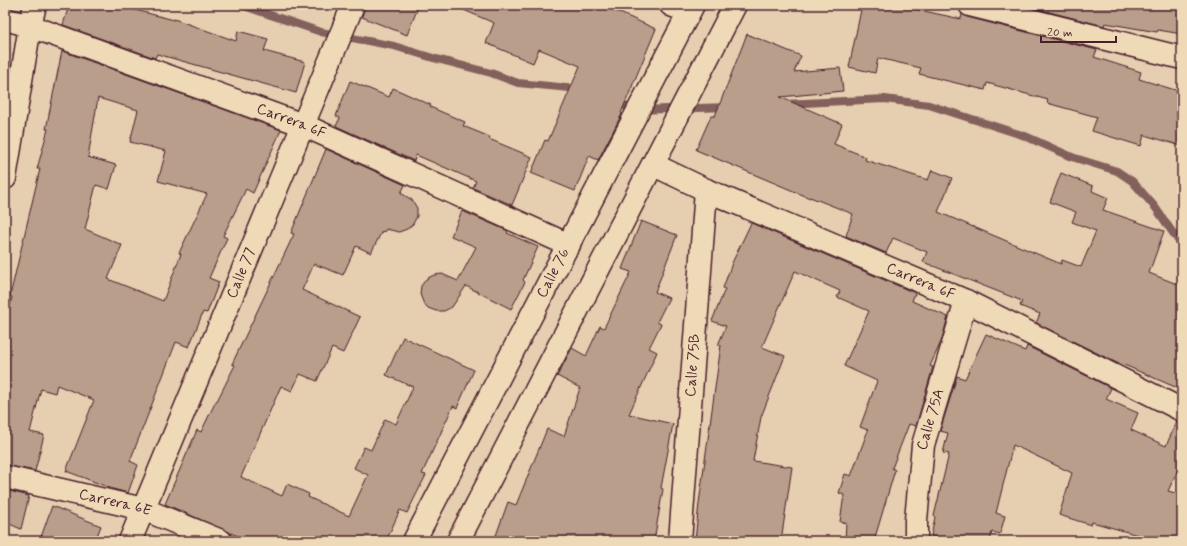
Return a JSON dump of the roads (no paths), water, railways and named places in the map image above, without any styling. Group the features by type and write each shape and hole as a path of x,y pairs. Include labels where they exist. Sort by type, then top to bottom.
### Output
{"street":[{"path":"5,178 30,26 35,5"},
{"name":"Calle 77","path":"130,541 353,5"},
{"path":"458,541 654,165 735,5"},
{"path":"970,5 1182,58"},
{"name":"Calle 76","path":"414,541 569,244 684,7"},
{"name":"Carrera 6F","path":"5,19 30,26 303,125 569,244"},
{"name":"Carrera 6F","path":"654,165 706,190 966,301 1182,410"},
{"name":"Calle 75B","path":"680,541 706,190"},
{"name":"Calle 75A","path":"916,541 916,520 922,445 966,301"},
{"name":"Carrera 6E","path":"5,477 143,509 220,541"}],"waterway":[{"path":"241,5 321,32 394,46 491,73 518,83 580,89"},
{"path":"784,104 885,99 929,105 1025,136 1072,157 1117,171 1132,181 1155,207 1182,246"},
{"path":"615,103 638,110 728,107"}]}
